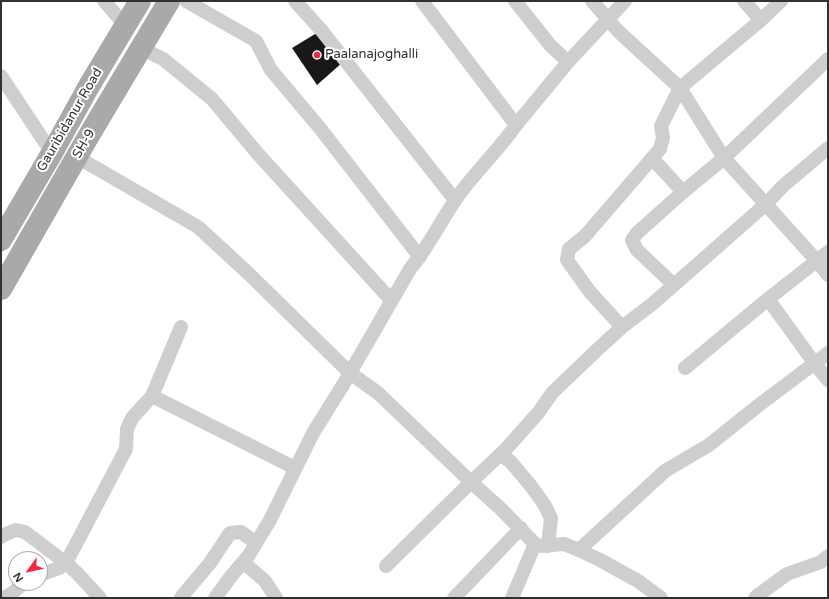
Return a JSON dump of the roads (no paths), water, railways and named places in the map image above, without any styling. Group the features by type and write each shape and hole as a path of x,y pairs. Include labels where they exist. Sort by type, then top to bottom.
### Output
{"main road":[{"name":"Gauribidanur Road","path":"1,240 89,86 140,1"},
{"name":"SH-9","path":"1,289 76,157 169,1"}],"street":[{"path":"104,1 125,25"},
{"path":"186,1 256,41 271,70 319,128 420,257"},
{"path":"295,1 322,31 455,200"},
{"path":"422,1 516,125"},
{"path":"515,1 550,45 568,62"},
{"path":"592,1 618,31 680,88 724,158 817,261 828,276"},
{"path":"215,598 249,555 270,520 313,433 350,373 391,300 410,269 420,257 455,200 568,62 625,1"},
{"path":"744,1 761,20"},
{"path":"622,327 590,292 567,260 569,250 585,236 660,149 663,138 661,126 680,88 761,20 781,1"},
{"path":"141,48 163,59 212,99 258,154 391,300"},
{"path":"674,285 638,250 632,240 637,233 683,192 724,158 828,59"},
{"path":"1,78 52,153"},
{"path":"386,566 500,455 538,413 553,392 622,327 674,285 766,204 783,186 828,148"},
{"path":"76,157 198,227 249,274 350,373 378,393 471,482 541,545 564,544 579,550 638,581 661,598"},
{"path":"652,158 683,192"},
{"path":"685,368 768,299 828,252"},
{"path":"768,299 828,380"},
{"path":"48,572 59,568 66,562 126,449 127,429 132,418 152,396 181,327"},
{"path":"579,550 665,471 708,445 759,404 828,353"},
{"path":"152,396 295,468"},
{"path":"500,455 510,461 531,486 551,518 541,545 512,598"},
{"path":"454,598 521,528"},
{"path":"1,537 16,530 25,532 66,562 100,598"},
{"path":"181,598 210,563 230,533 240,532 256,543"},
{"path":"756,598 788,574 821,562 828,556"},
{"path":"243,562 265,581 276,598"},
{"path":"3,598 15,591"}],"place":[{"name":"Paalanajoghalli","path":"317,55"}]}
